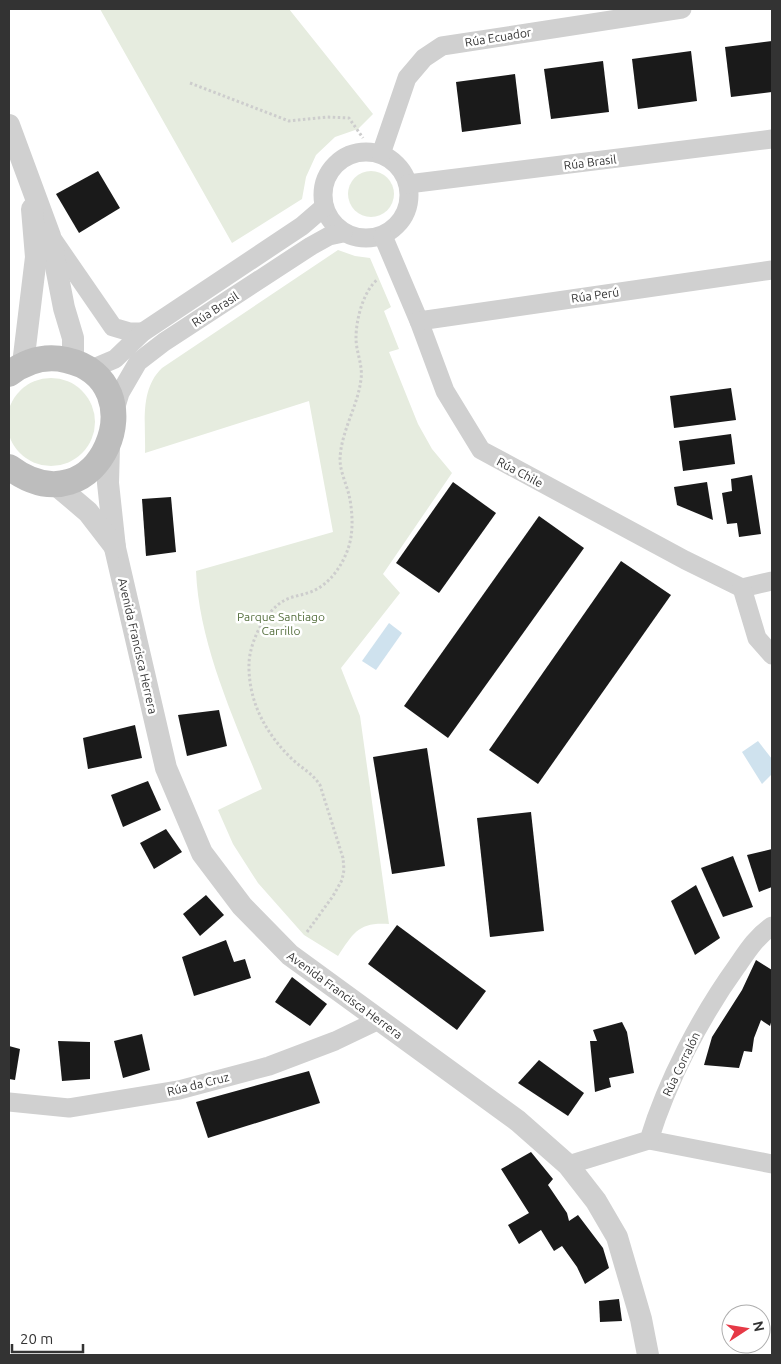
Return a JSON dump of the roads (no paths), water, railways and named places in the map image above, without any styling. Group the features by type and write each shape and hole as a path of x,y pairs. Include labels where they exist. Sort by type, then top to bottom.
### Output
{"main road":[{"path":"13,475 38,482 55,484 72,481 87,473 100,461 109,447 114,430 114,413 109,396 101,382 81,366 57,358 39,358 16,369"}],"street":[{"name":"Rúa Ecuador","path":"376,153 407,78 424,58 442,46 682,9"},
{"path":"9,125 50,236 64,308 81,366"},
{"name":"Rúa Brasil","path":"408,184 772,139"},
{"path":"357,152 376,153 398,166 408,184 410,197 408,209 394,229 383,236 370,239 356,238 344,233 335,226 324,207 322,193 325,179 333,167 343,158 357,152"},
{"path":"16,369 36,257 32,184"},
{"name":"Rúa Brasil","path":"81,366 115,359 143,332 302,226 324,207"},
{"name":"Rúa Brasil","path":"114,413 120,393 138,362 164,342 311,246 329,236 344,233"},
{"path":"50,236 112,327 130,332 143,332"},
{"name":"Rúa Chile","path":"383,236 419,321 445,391 481,450 685,560 742,588"},
{"name":"Rúa Perú","path":"419,321 772,270"},
{"name":"Avenida Francisca Herrera","path":"109,447 108,484 116,548 166,768 202,853 242,906 290,955 518,1121 568,1165 596,1201 618,1237 641,1319 648,1355"},
{"name":"Avenida Francisca Herrera","path":"55,484 94,519 116,548"},
{"path":"772,582 742,588 758,638 772,655"},
{"name":"Rúa Corralón","path":"649,1140 657,1113 711,1002 760,934 772,926"},
{"name":"Rúa da Cruz","path":"9,1102 69,1108 179,1090 269,1066 335,1041 379,1020"},
{"path":"568,1165 649,1140 772,1164"}],"water":[{"path":"389,623 402,633 376,670 362,661"},
{"path":"758,741 772,759 772,774 762,784 742,752"}],"park label":[{"name":"Parque Santiago Carrillo","path":"281,623"}]}
